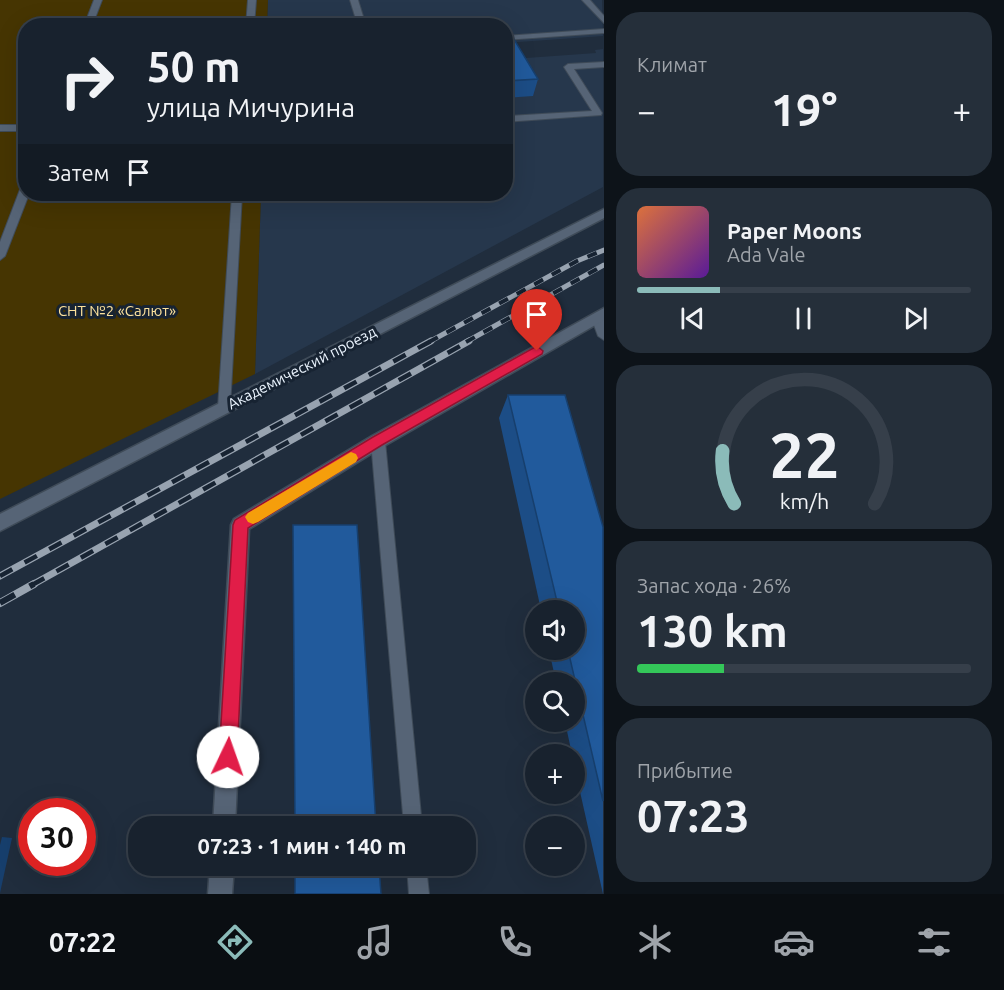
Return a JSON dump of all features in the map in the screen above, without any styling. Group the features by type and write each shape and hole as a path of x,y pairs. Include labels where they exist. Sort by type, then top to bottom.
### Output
{"street":[{"name":"Академический проезд","path":"0,523 603,213"},
{"path":"225,816 240,525 378,441 600,315"},
{"path":"220,894 221,876"}],"lane":[{"path":"91,18 98,0"},
{"path":"251,18 252,0"},
{"path":"354,0 360,18"},
{"path":"586,0 603,21"},
{"path":"513,37 603,31"},
{"path":"513,119 598,113 568,67 603,64"},
{"path":"0,128 18,128"},
{"path":"0,256 21,201"},
{"path":"224,408 237,201"},
{"path":"600,315 603,336"},
{"path":"378,441 412,816"},
{"path":"418,876 419,894"}],"shaded area":[{"path":"268,0 602,0 603,36 513,42 513,18 267,18"},
{"path":"603,49 603,187 255,374 261,201 513,201 513,97 533,95 513,59 596,53 595,50"}],"green space":[{"name":"СНТ №2 «Салют»","path":"0,0 268,0 267,18 18,18 18,201 261,201 255,374 0,499"}],"building":[{"path":"513,38 538,79 513,81"},
{"path":"508,395 565,395 603,527 603,801 585,723 585,672 573,672 570,660 585,660 585,600 557,600"},
{"path":"293,525 357,525 375,816 295,816"},
{"path":"295,876 380,876 381,894 295,894"}],"railway":[{"path":"429,342 577,261 604,250"},
{"path":"466,342 604,265"},
{"path":"0,576 431,341"},
{"path":"32,585 469,341"},
{"path":"0,603 34,584"}],"slow traffic":[{"path":"253,517 351,458"}],"route":[{"path":"228,757 240,525 378,441 537,351"}]}
